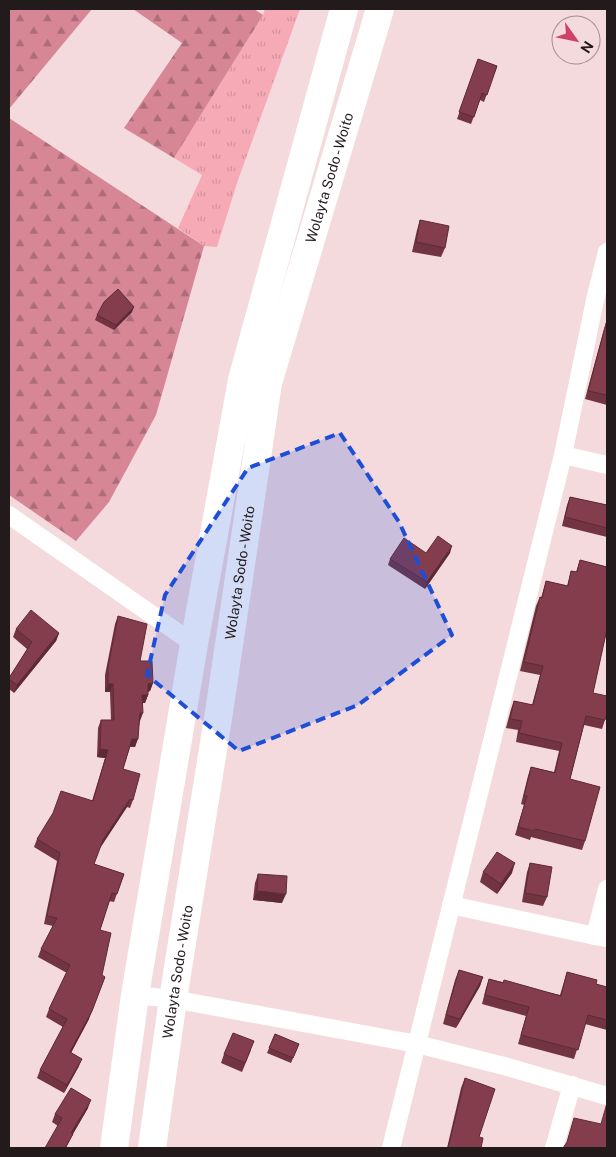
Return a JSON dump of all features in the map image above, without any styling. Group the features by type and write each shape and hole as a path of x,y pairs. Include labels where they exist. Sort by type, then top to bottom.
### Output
{"highway":[{"name":"Wolayta Sodo - Woito","path":"114,1148 135,995 194,644 242,380 344,9"},
{"name":"Wolayta Sodo - Woito","path":"152,1148 173,999 219,712 268,383 380,9"}],"street":[{"path":"390,1148 601,302 607,252"},
{"path":"563,455 607,465"},
{"path":"9,515 194,644"},
{"path":"452,905 601,938 607,889"},
{"path":"135,995 173,999 417,1044 607,1096"},
{"path":"554,1148 572,1085"}],"highlighted area":[{"path":"340,433 399,522 452,635 358,705 239,751 147,675 165,595 248,468"}],"green space":[{"path":"9,9 92,9 9,109"},
{"path":"133,9 254,9 263,15 174,158 124,128 182,43"},
{"path":"265,9 300,9 238,180 217,247 204,246 178,228 202,175 174,158"},
{"path":"9,118 204,246 156,415 109,502 76,541 9,495"}],"building":[{"path":"478,59 497,66 487,95 482,93 474,117 459,112"},
{"path":"420,220 449,226 445,248 416,242"},
{"path":"118,289 134,307 116,325 97,315 104,302"},
{"path":"607,320 607,395 588,391"},
{"path":"570,497 607,505 607,528 565,517"},
{"path":"438,536 452,546 427,582 390,559 404,538 426,553"},
{"path":"580,560 607,567 607,629 593,693 607,696 607,713 605,720 586,716 570,779 600,787 585,841 535,829 534,831 518,827 527,796 524,796 531,767 555,773 562,743 519,733 522,721 510,719 514,701 533,705 543,666 524,662 540,597 542,598 546,581 568,586 571,571 577,572"},
{"path":"31,610 59,633 17,685 9,678 32,642 16,629"},
{"path":"118,616 147,624 140,661 152,661 153,683 148,684 148,695 142,695 143,713 140,713 138,739 132,739 123,769 140,774 133,800 130,799 103,840 94,864 124,874 117,894 112,893 100,930 111,933 102,975 105,977 92,1011 70,1052 82,1059 67,1085 40,1070 67,1019 49,1009 70,965 41,949 57,918 47,916 60,853 37,839 53,813 61,791 93,801 108,750 100,749 101,720 114,720 113,684 108,684 108,667"},
{"path":"497,852 515,863 501,884 483,872"},
{"path":"530,863 552,867 547,897 525,893"},
{"path":"258,874 287,876 286,894 257,891"},
{"path":"459,970 483,977 460,1019 446,1015"},
{"path":"567,972 597,980 596,984 607,987 607,1020 588,1015 578,1050 521,1035 529,1007 485,995 489,979 503,983 504,980 561,996"},
{"path":"233,1033 254,1041 245,1063 224,1054"},
{"path":"275,1034 299,1044 293,1058 269,1048"},
{"path":"465,1078 495,1089 479,1137 483,1138 481,1148 448,1148"},
{"path":"71,1088 91,1100 71,1133 73,1134 65,1148 45,1148 62,1118 55,1114"},
{"path":"607,1103 607,1148 563,1148 567,1142 574,1118 601,1124"}]}
